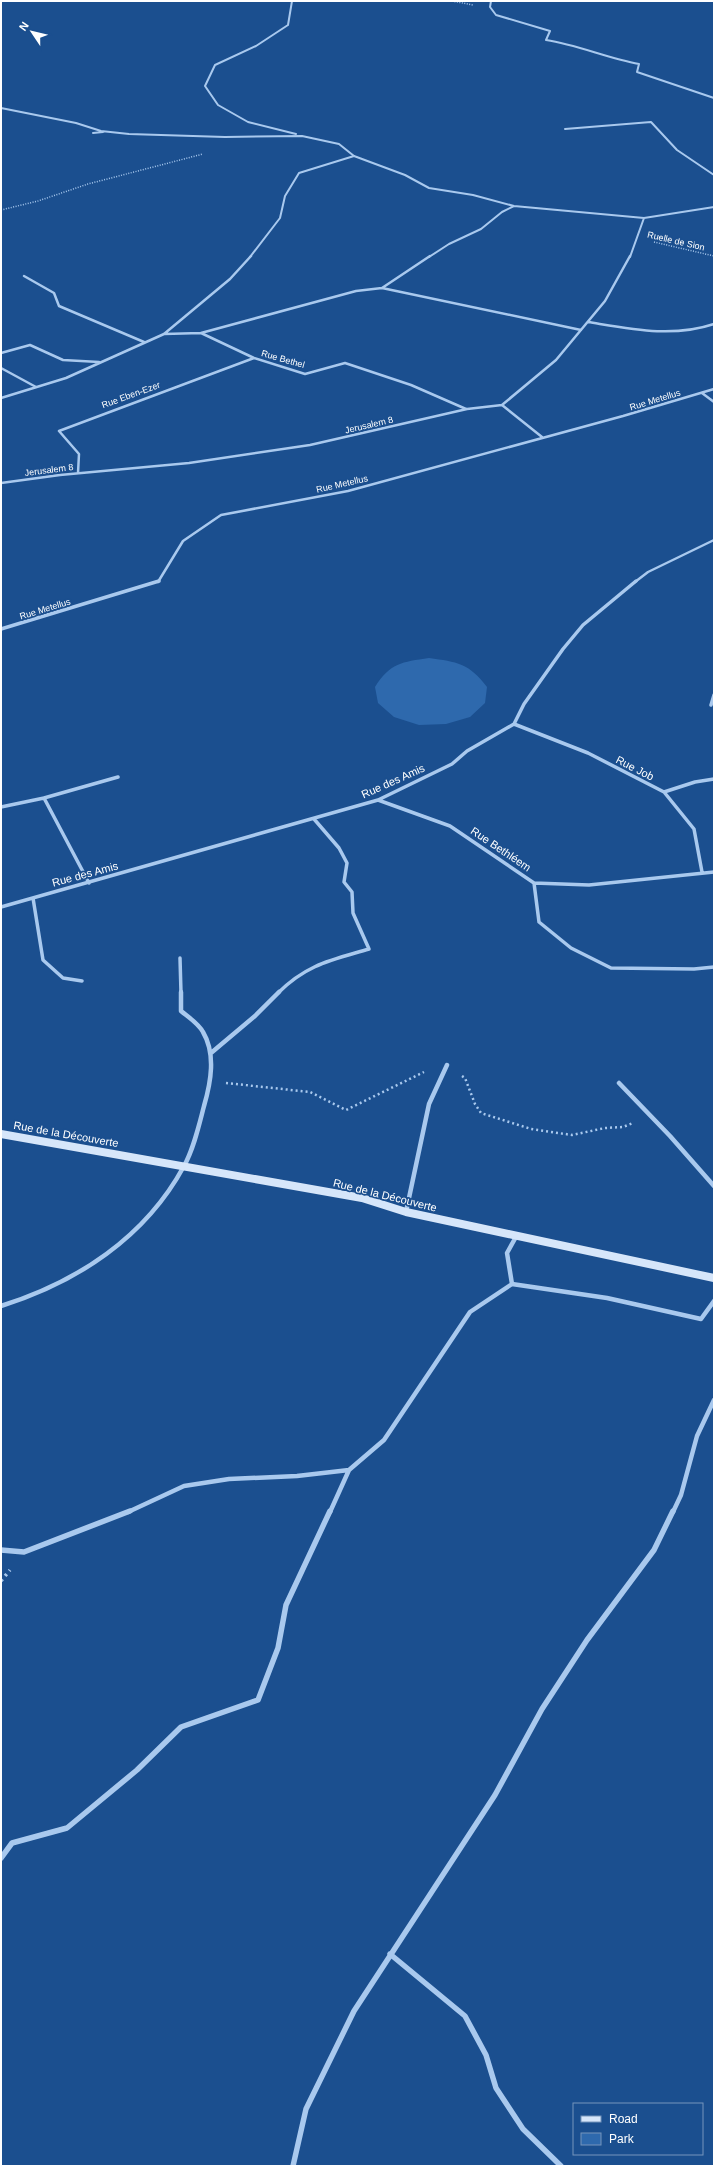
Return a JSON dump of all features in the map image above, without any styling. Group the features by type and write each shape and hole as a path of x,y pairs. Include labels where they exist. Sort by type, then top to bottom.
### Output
{"street":[{"path":"292,1 288,25 256,46 215,65 205,86 218,105 248,122 340,144 354,156 405,175 429,188 473,195 514,206 644,218 714,207"},
{"path":"491,1 490,5 496,15 535,25 550,31 546,40 571,44 618,60 638,64 637,72 714,98"},
{"path":"1,108 76,122 110,132"},
{"path":"565,129 651,122 676,150 714,175"},
{"path":"93,133 110,132 164,136 302,136"},
{"path":"1,398 66,378 164,334 230,278 257,250 280,218 285,196 298,173 354,156"},
{"path":"382,288 449,244 481,229 502,212 514,206"},
{"path":"542,437 502,405 556,360 605,301 634,249 635,238 644,218"},
{"path":"24,276 54,294 59,306 144,342"},
{"path":"201,333 356,291 382,288 494,313 581,330"},
{"path":"588,322 660,333 701,330 714,324"},
{"name":"Rue Bethel","path":"164,334 201,333 254,358 305,374 345,363 411,386 467,409"},
{"path":"1,353 30,345 63,360 102,362"},
{"name":"Rue Eben-Ezer","path":"78,473 79,454 59,431 254,358"},
{"path":"1,368 6,372 37,387"},
{"name":"Rue Metellus","path":"1,629 159,582 183,541 221,515 348,491 714,390"},
{"path":"702,393 714,402"},
{"name":"Jerusalem 8","path":"1,483 78,473 189,463 310,445 467,409 502,405"},
{"path":"514,724 528,698 563,649 583,625 648,572 714,540"},
{"path":"711,705 714,695"},
{"name":"Rue Job","path":"514,724 588,753 664,792 694,829 702,872"},
{"name":"Rue des Amis","path":"1,907 314,820 378,800 452,764 467,751 514,724"},
{"path":"1,807 44,798 118,776"},
{"path":"664,792 695,782 714,779"},
{"path":"44,798 89,883"},
{"name":"Rue Bethléem","path":"378,800 450,826 534,883 539,922 571,948 611,968 694,970 714,967"},
{"path":"211,1053 255,1016 288,983 311,967 369,949 352,913 352,892 344,882 347,863 339,848 314,820"},
{"path":"534,883 589,885 702,872 714,872"},
{"path":"33,898 43,960 63,978 82,981"},
{"path":"1,1306 71,1280 114,1251 140,1228 162,1200 184,1165 210,1090 211,1053 202,1031 181,1011 180,958"},
{"path":"406,1212 429,1104 447,1065"},
{"path":"619,1083 670,1136 714,1186"},
{"name":"Rue de la Découverte","path":"1,1134 184,1165 362,1198 406,1212 714,1278"},
{"path":"512,1284 507,1253 517,1235"},
{"path":"1,1858 12,1843 67,1828 137,1770 181,1727 258,1700 278,1648 286,1605 349,1470 384,1440 470,1312 512,1284 551,1288 701,1319 714,1301"},
{"path":"293,2166 306,2109 354,2011 495,1795 542,1709 587,1640 654,1550 681,1495 697,1436 714,1400"},
{"path":"1,1550 24,1552 127,1512 184,1486 229,1479 297,1476 349,1470"},
{"path":"390,1954 465,2016 486,2056 496,2088 523,2130 561,2166"}],"path":[{"path":"452,1 469,4 490,5"},
{"path":"1,210 88,184 204,154"},
{"name":"Ruelle de Sion","path":"635,238 714,256"}],"green space":[{"path":"429,658 455,663 468,668 487,687 485,703 470,717 446,724 419,725 394,717 378,703 375,687 386,673 398,665"}]}
